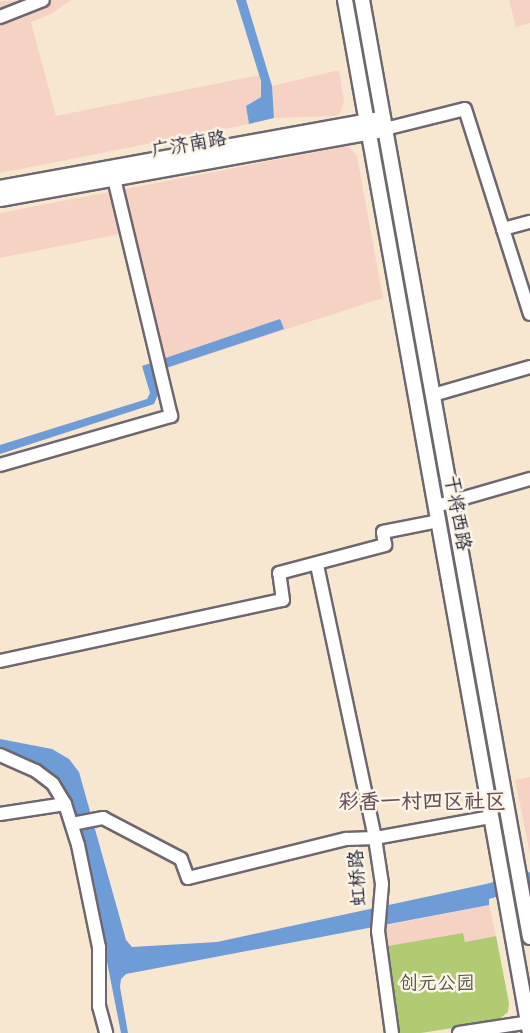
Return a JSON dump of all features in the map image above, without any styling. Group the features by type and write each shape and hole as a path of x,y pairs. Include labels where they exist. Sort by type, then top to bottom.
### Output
{"main road":[{"name":"干将西路","path":"345,0 529,1026"},
{"name":"干将西路","path":"362,0 530,937"},
{"name":"广济南路","path":"0,199 114,179 384,124"},
{"name":"广济南路","path":"0,188 368,127"}],"street":[{"path":"0,18 43,0"},
{"path":"384,124 465,109 530,314"},
{"path":"0,465 171,416 114,179"},
{"path":"503,229 530,222"},
{"path":"433,395 530,367"},
{"path":"436,506 530,478"},
{"path":"0,661 283,600 279,573 385,545 383,532 438,521"},
{"path":"74,824 103,818 181,859 188,878 346,839 375,838 317,564"},
{"path":"0,755 36,771 53,784 74,824 99,947 99,1006 106,1033"},
{"path":"0,814 65,804"},
{"name":"虹桥路","path":"393,1033 378,930 380,898 375,838 491,817"},
{"path":"459,1033 529,1026"}],"shaded area":[{"path":"71,0 51,14 31,22 56,116 260,75 261,97 246,106 249,124 0,173 0,1"},
{"path":"509,0 530,0 530,23 516,27"},
{"path":"339,70 344,102 336,116 274,118 272,86"},
{"path":"348,146 357,156 383,298 167,368 125,233 0,258 0,213"},
{"path":"530,777 530,854 515,780"},
{"path":"489,905 496,936 465,942 463,934 382,947 383,926"}],"green space":[{"name":"创元公园","path":"463,933 465,942 496,936 509,1003 508,1012 497,1021 421,1033 395,1033 382,947"}],"water":[{"path":"236,0 246,0 272,86 274,118 249,124 246,106 261,97 261,81"},
{"path":"280,319 284,329 154,372 159,392 154,404 0,454 0,445 147,399 150,393 142,366"},
{"path":"0,739 52,749 69,759 79,772 126,940 132,947 217,942 486,884 530,872 530,887 489,899 489,905 126,974 121,979 120,987 128,1033 121,1033 85,850 68,798 57,779 0,751"}],"district":[{"name":"彩香一村四区社区","path":"422,802"}]}
